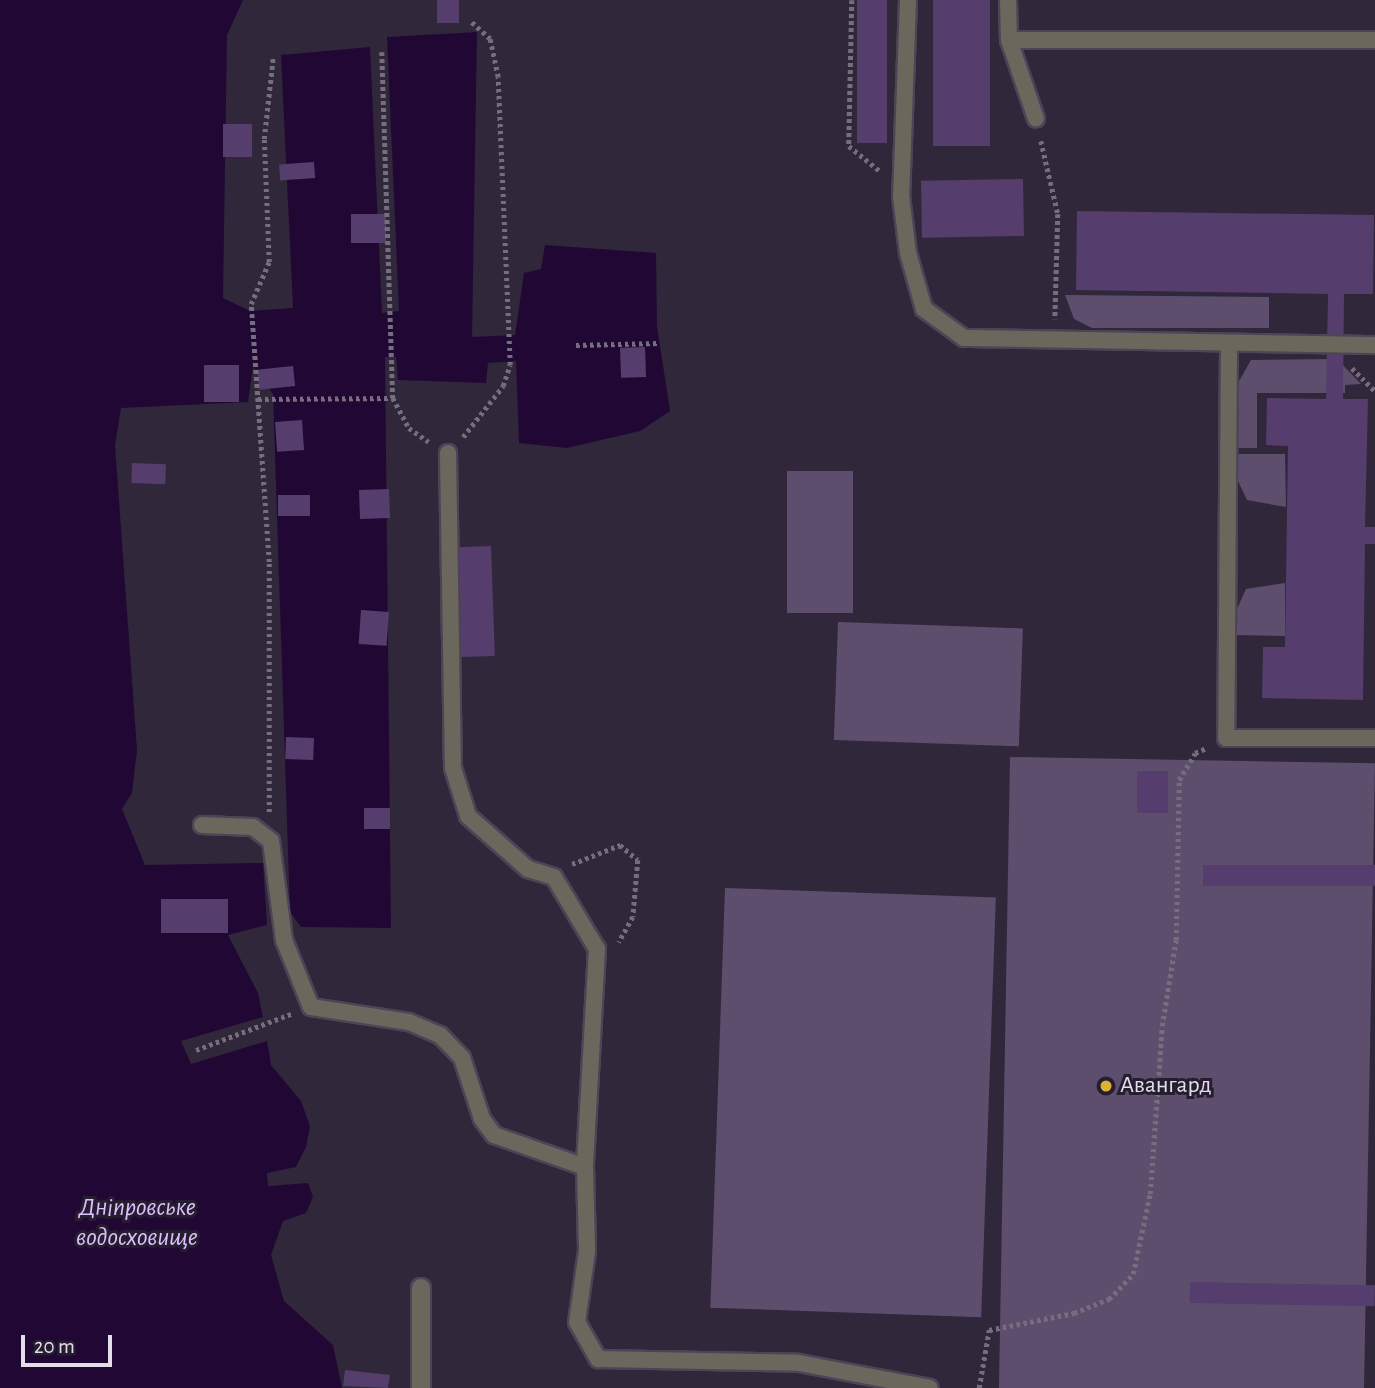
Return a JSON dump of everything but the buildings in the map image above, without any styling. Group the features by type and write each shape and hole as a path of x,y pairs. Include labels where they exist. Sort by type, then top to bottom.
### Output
{"street":[{"path":"421,1288 421,1388"}],"lane":[{"path":"908,0 901,196 924,309 964,338 1055,343 1375,345"},
{"path":"1009,0 1009,40 1036,119"},
{"path":"1009,40 1375,40"},
{"path":"1229,345 1226,738 1375,738"},
{"path":"448,453 453,768 468,816 528,869 554,877 597,949 584,1167 587,1251 577,1322 598,1359 799,1363 930,1388"},
{"path":"202,825 253,827 271,841 284,940 311,1006 410,1022 440,1035 463,1058 482,1119 494,1135 584,1167"}],"path":[{"path":"852,0 849,146 901,196"},
{"path":"382,52 390,398 409,428 448,453 503,386 510,365 498,77 490,39 471,22"},
{"path":"271,841 269,562 251,304 269,262 264,139 273,57"},
{"path":"1036,119 1058,214 1055,343"},
{"path":"576,345 659,343"},
{"path":"258,399 390,398"},
{"path":"979,1388 989,1330 1074,1313 1110,1299 1133,1274 1150,1194 1162,1026 1176,940 1179,780 1195,753 1226,738"},
{"path":"554,877 590,851 620,845 638,860 633,917 616,948"},
{"path":"196,1050 311,1006"}],"shaded area":[{"path":"1065,295 1269,297 1269,328 1092,328 1074,319"},
{"path":"1337,359 1361,384 1345,385 1345,393 1257,393 1257,448 1237,448 1238,383 1251,360"},
{"path":"1237,454 1285,454 1286,507 1247,500 1237,479"},
{"path":"787,471 853,471 853,613 787,613"},
{"path":"1285,583 1285,636 1236,635 1236,611 1246,589"},
{"path":"838,622 1023,628 1019,746 834,740"},
{"name":"Авангард","path":"1010,757 1375,763 1364,1388 999,1388"},
{"path":"725,888 996,897 981,1317 710,1308"}],"water":[{"name":"Дніпровське водосховище","path":"0,0 243,0 227,35 223,298 250,311 293,308 281,55 370,47 382,313 399,311 387,37 477,32 472,337 515,335 524,273 541,269 545,245 656,253 657,326 670,411 640,431 567,448 519,443 516,361 488,363 486,383 398,380 396,357 385,357 391,928 301,927 290,912 273,394 253,367 248,402 121,408 115,445 137,750 132,793 122,809 145,865 263,863 267,925 228,935 258,993 263,1017 181,1041 191,1064 267,1041 271,1065 301,1101 310,1126 306,1147 296,1167 267,1173 268,1186 308,1183 313,1197 306,1213 283,1221 271,1255 284,1301 333,1345 342,1388 0,1388"}],"place":[{"name":"Авангард","path":"1106,1086"}]}
